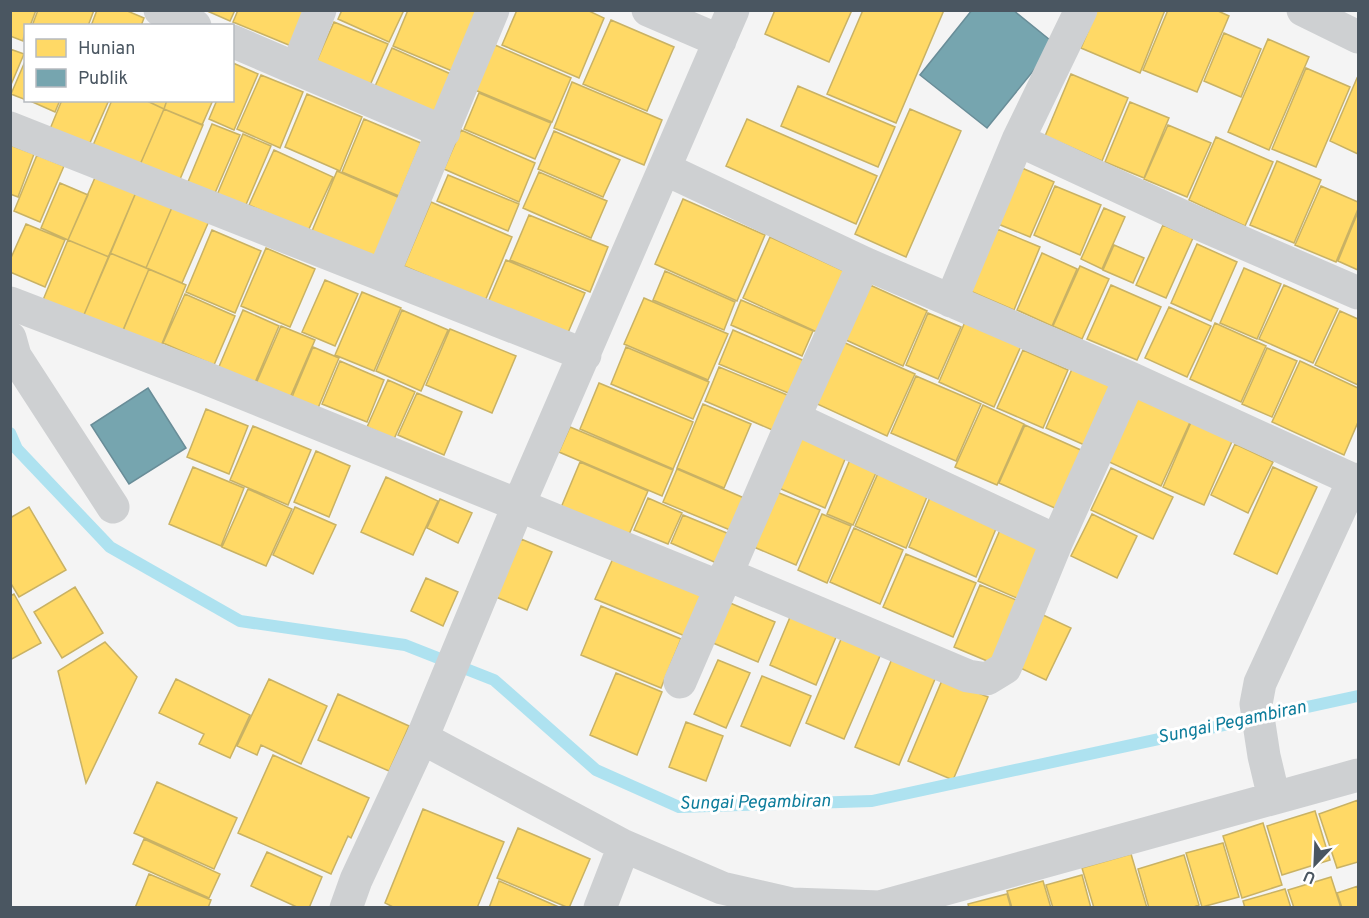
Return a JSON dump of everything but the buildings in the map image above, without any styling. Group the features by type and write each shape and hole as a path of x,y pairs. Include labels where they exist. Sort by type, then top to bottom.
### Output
{"street":[{"path":"160,10 191,24"},
{"path":"297,68 320,10"},
{"path":"382,275 444,132 493,10"},
{"path":"648,10 720,41"},
{"path":"346,908 356,880 425,731 519,504 733,10"},
{"path":"951,301 1018,140 1081,10"},
{"path":"1303,10 1359,37"},
{"path":"234,42 444,132"},
{"path":"10,128 585,355"},
{"path":"1018,140 1195,222 1359,292"},
{"path":"665,169 864,263 1130,378 1356,481 1260,683 1256,704 1264,756 1275,798"},
{"path":"680,682 864,263"},
{"path":"10,303 203,377 519,504 723,580 968,676 987,679 1005,668 1057,541 1130,378"},
{"path":"10,338 15,356 113,507"},
{"path":"794,418 1057,541"},
{"path":"425,731 624,846 722,888 792,904 880,907 1359,775"},
{"path":"600,908 624,846"}],"waterway":[{"name":"Sungai Pegambiran","path":"10,433 17,449 110,547 240,621 405,645 494,680 596,770 679,807 872,801 1358,696"}]}
